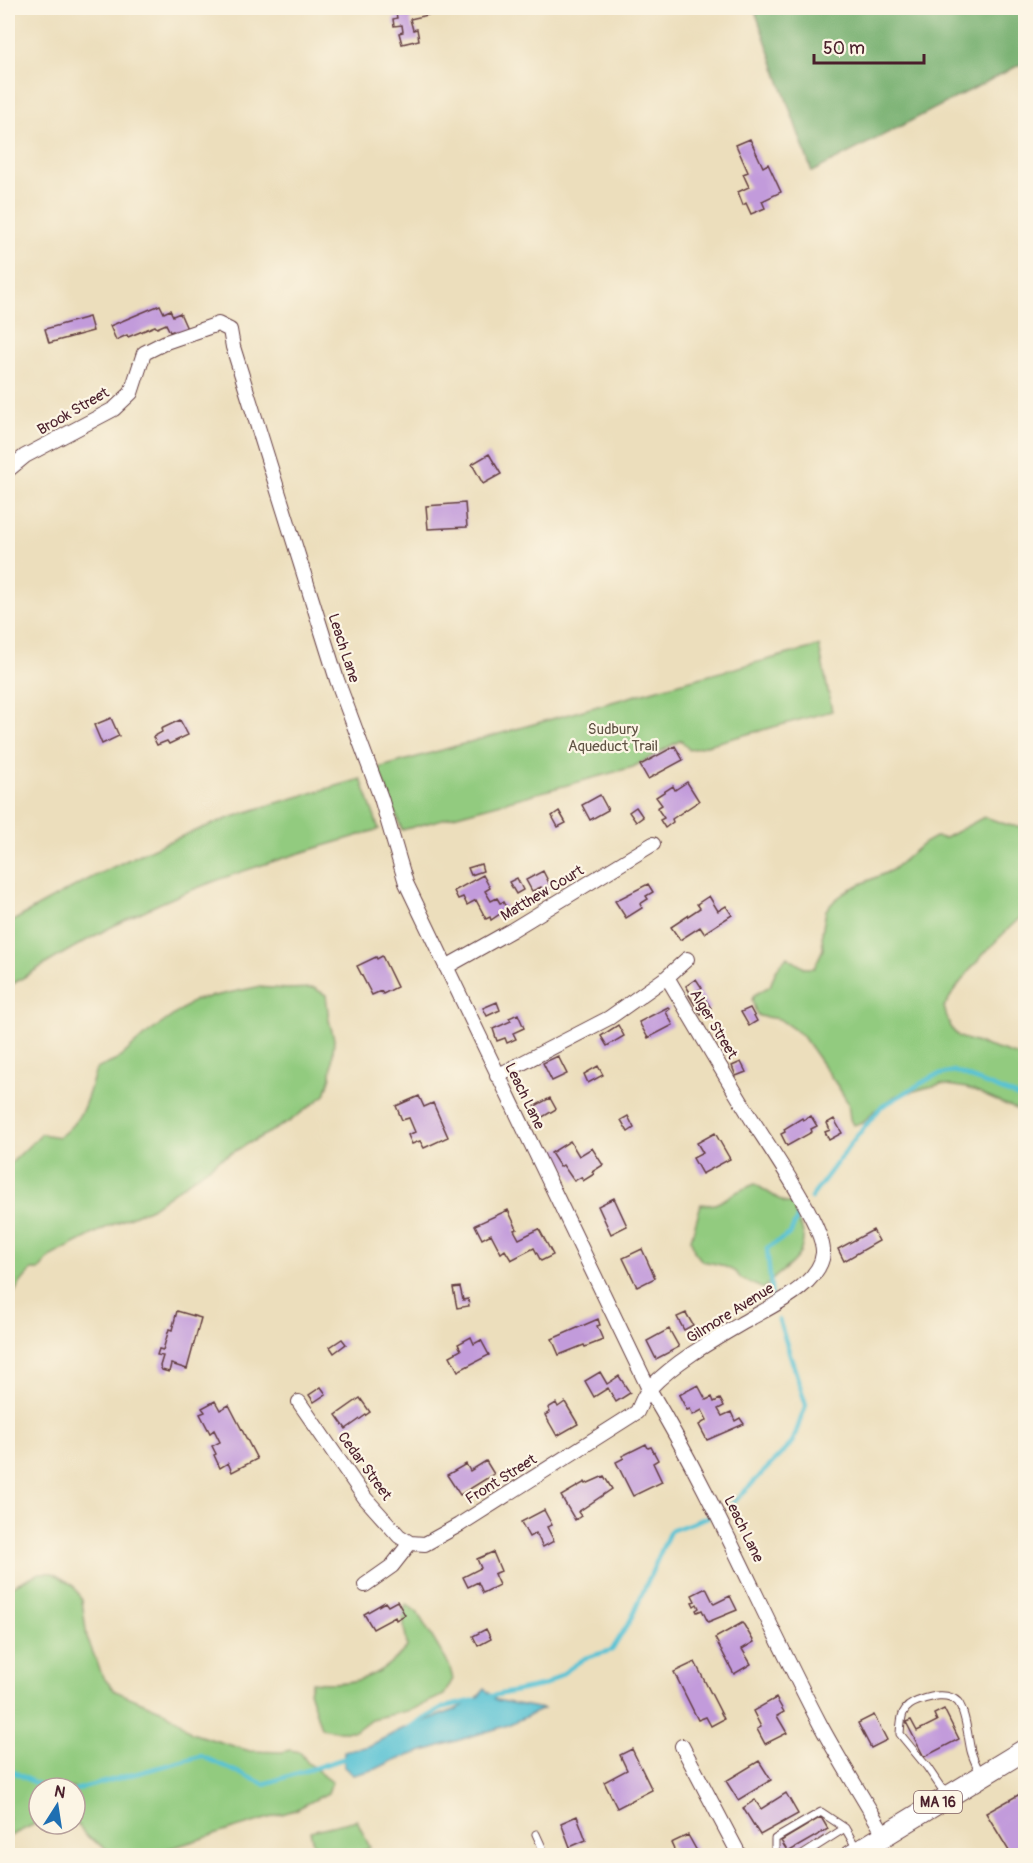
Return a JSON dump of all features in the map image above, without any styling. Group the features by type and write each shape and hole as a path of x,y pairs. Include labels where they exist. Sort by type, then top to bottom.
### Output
{"main road":[{"name":"MA 16","path":"856,1854 1026,1749"}],"street":[{"name":"Brook Street","path":"8,470 25,456 114,409 131,393 144,353 166,342 218,324 230,330"},
{"name":"Leach Lane","path":"230,330 233,347 333,670 381,798 401,872 649,1389 715,1508 821,1726 885,1836"},
{"name":"Matthew Court","path":"446,967 513,930 653,844"},
{"path":"497,1076 609,1018 667,977 687,959"},
{"name":"Alger Street","path":"667,977 750,1117 804,1202 824,1252 822,1260"},
{"name":"Gilmore Avenue","path":"649,1389 679,1364 716,1339 798,1290 815,1274 822,1260"},
{"name":"Front Street","path":"410,1543 425,1544 581,1449 637,1412 649,1389"},
{"name":"Cedar Street","path":"299,1402 366,1498 399,1536 410,1543"},
{"path":"365,1585 392,1566 410,1543"},
{"path":"682,1746 740,1856"}],"lane":[{"path":"947,1797 927,1767 900,1734 903,1713 909,1704 940,1695 949,1697 958,1703 972,1753 981,1775"},
{"path":"775,1856 775,1839 821,1812 845,1828 856,1854"},
{"path":"801,1856 845,1828"},
{"path":"536,1834 546,1856"}],"green space":[{"path":"754,8 1021,8 1025,16 1025,62 812,172"},
{"name":"Sudbury Aqueduct Trail","path":"819,646 832,711 689,750 681,740 633,767 402,830 378,768 672,685"},
{"path":"361,779 379,829 252,868 183,893 106,930 8,987 8,924 94,876 185,835 247,812"},
{"path":"984,817 1009,825 1025,826 1025,913 981,957 961,981 944,1007 950,1027 959,1037 1025,1058 1025,1113 967,1088 941,1084 895,1096 874,1111 863,1123 853,1125 848,1103 802,1035 779,1019 759,1016 752,1000 754,995 770,986 776,970 787,957 804,968 814,968 823,949 822,933 826,910 835,900 850,889 892,870 924,843 935,837 945,838"},
{"path":"257,987 314,988 326,995 334,1039 331,1076 325,1095 290,1121 222,1158 151,1208 107,1227 51,1256 39,1270 32,1270 24,1279 15,1291 8,1307 8,1166 41,1134 59,1137 68,1130 84,1107 96,1069 117,1060 143,1037 195,1000"},
{"path":"755,1184 785,1203 795,1203 796,1217 803,1234 800,1253 764,1289 741,1279 736,1272 721,1265 702,1261 694,1251 691,1239 701,1204 718,1203"},
{"path":"39,1573 53,1573 73,1585 82,1600 87,1638 103,1677 115,1691 165,1712 178,1720 191,1733 250,1751 300,1752 307,1762 332,1782 328,1793 295,1810 155,1853 116,1855 86,1836 87,1776 27,1776 27,1828 8,1837 8,1588"},
{"path":"406,1604 417,1612 449,1665 453,1679 444,1695 411,1710 371,1719 355,1731 321,1728 309,1691 312,1682 353,1681 386,1667 407,1647 403,1621"},
{"path":"357,1820 370,1848 355,1855 316,1855 310,1831"}],"water":[{"path":"485,1689 496,1700 543,1709 505,1726 394,1760 376,1769 353,1775 344,1767 344,1752 369,1746 402,1729 455,1710 477,1698"}],"building":[{"path":"390,8 427,8 428,15 410,19 413,30 417,29 419,40 402,44 399,33 403,32 402,25 394,26 393,19 397,18 396,13 391,14"},
{"path":"750,139 763,167 768,164 781,192 762,201 765,208 751,214 746,203 743,205 738,192 749,187 743,174 748,172 736,145"},
{"path":"160,305 164,313 170,310 173,316 180,313 188,331 176,336 173,331 170,332 166,324 116,340 110,326"},
{"path":"89,317 93,331 49,343 45,329"},
{"path":"489,454 501,474 483,484 472,464"},
{"path":"465,503 467,527 428,529 426,506"},
{"path":"111,718 119,736 102,744 94,725"},
{"path":"180,720 188,735 169,744 167,741 157,745 153,737 162,732 161,729"},
{"path":"675,746 683,760 648,779 640,765"},
{"path":"687,782 699,801 672,819 673,822 665,828 660,820 664,818 657,808 662,805 656,797 673,786 675,790"},
{"path":"600,795 608,810 590,820 582,805"},
{"path":"636,807 643,817 636,822 629,812"},
{"path":"559,811 566,823 558,827 552,816"},
{"path":"481,864 483,871 471,875 468,868"},
{"path":"543,871 551,887 543,892 541,887 532,891 526,880"},
{"path":"483,875 490,888 485,891 491,901 497,898 507,909 491,920 490,917 486,919 476,900 467,905 463,897 458,899 454,891"},
{"path":"517,878 523,890 516,894 509,882"},
{"path":"648,884 653,892 646,896 648,899 640,904 642,908 626,918 615,901"},
{"path":"709,896 718,911 726,906 732,915 704,933 700,927 680,940 671,927 700,908 697,904"},
{"path":"382,956 397,987 383,994 381,991 372,995 357,966"},
{"path":"696,979 702,988 699,990 711,1008 701,1015 686,986"},
{"path":"497,1002 500,1010 487,1016 483,1008"},
{"path":"668,1007 670,1009 666,1012 673,1025 648,1038 639,1022"},
{"path":"750,1008 757,1021 749,1026 741,1012"},
{"path":"518,1014 524,1028 513,1033 516,1039 507,1043 505,1038 497,1041 493,1029 511,1021 509,1018"},
{"path":"618,1025 624,1036 607,1046 601,1036"},
{"path":"558,1056 567,1074 552,1081 543,1063"},
{"path":"741,1062 746,1072 736,1076 732,1066"},
{"path":"598,1066 603,1075 588,1083 584,1074"},
{"path":"419,1096 424,1107 433,1103 448,1137 424,1148 420,1141 412,1144 408,1135 415,1132 409,1118 402,1120 396,1106"},
{"path":"550,1098 556,1109 541,1118 535,1106"},
{"path":"628,1116 634,1128 628,1132 621,1120"},
{"path":"811,1116 817,1126 811,1129 812,1132 787,1146 781,1134 785,1132 784,1129 802,1118 803,1120"},
{"path":"834,1119 842,1133 829,1140 825,1132 830,1130 827,1123"},
{"path":"715,1133 730,1159 702,1174 693,1158 703,1153 697,1143"},
{"path":"570,1141 579,1156 592,1148 603,1165 583,1181 581,1177 574,1181 563,1165 560,1167 551,1153"},
{"path":"614,1198 627,1226 611,1234 598,1206"},
{"path":"508,1210 519,1239 539,1229 553,1255 541,1261 534,1248 511,1260 505,1250 501,1253 491,1234 482,1239 475,1225"},
{"path":"873,1230 879,1241 844,1261 838,1249"},
{"path":"642,1249 655,1278 637,1287 623,1258"},
{"path":"460,1287 463,1300 468,1299 469,1306 457,1308 453,1288"},
{"path":"177,1311 201,1318 187,1369 171,1364 169,1372 162,1370 160,1366 163,1356 157,1355 159,1349 163,1350"},
{"path":"686,1313 693,1325 684,1330 677,1317"},
{"path":"598,1319 600,1325 597,1326 603,1340 559,1355 552,1339"},
{"path":"669,1329 679,1347 656,1359 647,1341"},
{"path":"471,1337 474,1344 481,1340 489,1355 458,1371 450,1356 461,1350 458,1344"},
{"path":"342,1339 346,1344 334,1353 330,1347"},
{"path":"600,1372 607,1384 619,1376 630,1393 616,1402 608,1388 594,1397 585,1381"},
{"path":"698,1385 706,1400 712,1397 714,1402 720,1399 724,1406 718,1409 722,1416 731,1412 735,1421 740,1418 744,1424 707,1440 699,1425 707,1420 702,1410 693,1415 690,1409 687,1410 679,1395"},
{"path":"321,1387 326,1394 314,1402 309,1395"},
{"path":"360,1398 370,1412 346,1429 336,1415"},
{"path":"215,1401 220,1410 229,1405 257,1459 232,1472 228,1463 220,1468 212,1446 220,1442 214,1430 210,1433 200,1414 205,1412 202,1408"},
{"path":"565,1402 578,1424 557,1436 545,1415 550,1412 548,1408 556,1403 558,1407"},
{"path":"646,1444 648,1448 651,1447 658,1460 653,1463 662,1482 633,1496 616,1462 624,1458 622,1456"},
{"path":"486,1461 494,1474 460,1495 447,1475 466,1464 470,1471"},
{"path":"604,1476 612,1489 578,1512 581,1516 575,1520 561,1496 585,1482 586,1484"},
{"path":"544,1510 552,1525 547,1527 554,1541 543,1547 536,1533 529,1537 521,1522"},
{"path":"493,1552 501,1571 494,1574 499,1585 483,1593 478,1582 468,1587 463,1577 481,1568 477,1559"},
{"path":"706,1588 714,1604 730,1596 737,1610 708,1622 702,1610 697,1612 699,1608 697,1604 694,1606 692,1602 695,1601 692,1595"},
{"path":"397,1601 405,1615 396,1620 395,1617 373,1629 364,1614 385,1602 388,1606"},
{"path":"742,1623 754,1642 742,1649 751,1664 734,1674 715,1638"},
{"path":"486,1629 491,1639 478,1646 473,1636"},
{"path":"695,1662 724,1719 711,1726 706,1717 698,1720 674,1672"},
{"path":"776,1698 784,1712 777,1716 787,1733 765,1744 757,1729 761,1727 753,1711"},
{"path":"944,1709 959,1739 924,1757 906,1722 911,1720 917,1731 937,1721 934,1714"},
{"path":"874,1715 887,1740 871,1748 858,1723"},
{"path":"632,1749 652,1790 617,1808 604,1782 627,1770 620,1755"},
{"path":"759,1761 771,1780 738,1800 726,1781"},
{"path":"786,1793 798,1814 760,1835 743,1808 755,1800 761,1809"},
{"path":"1020,1794 1026,1806 1026,1822 1022,1825 1026,1831 1026,1856 1012,1856 986,1813"},
{"path":"577,1816 586,1840 570,1847 561,1823"},
{"path":"821,1817 828,1829 788,1852 781,1841"},
{"path":"688,1835 700,1856 677,1856 671,1843"}],"waterway":[{"path":"811,1198 881,1107 932,1077 954,1071 1026,1100"},
{"path":"772,1298 767,1248 790,1234 800,1212"},
{"path":"731,1505 792,1443 806,1405 779,1320"},
{"path":"487,1697 546,1685 585,1658 612,1650 631,1619 670,1531 708,1517"},
{"path":"410,1727 445,1707 476,1700"},
{"path":"87,1787 201,1756 264,1784 349,1757"},
{"path":"8,1769 27,1779"}]}
